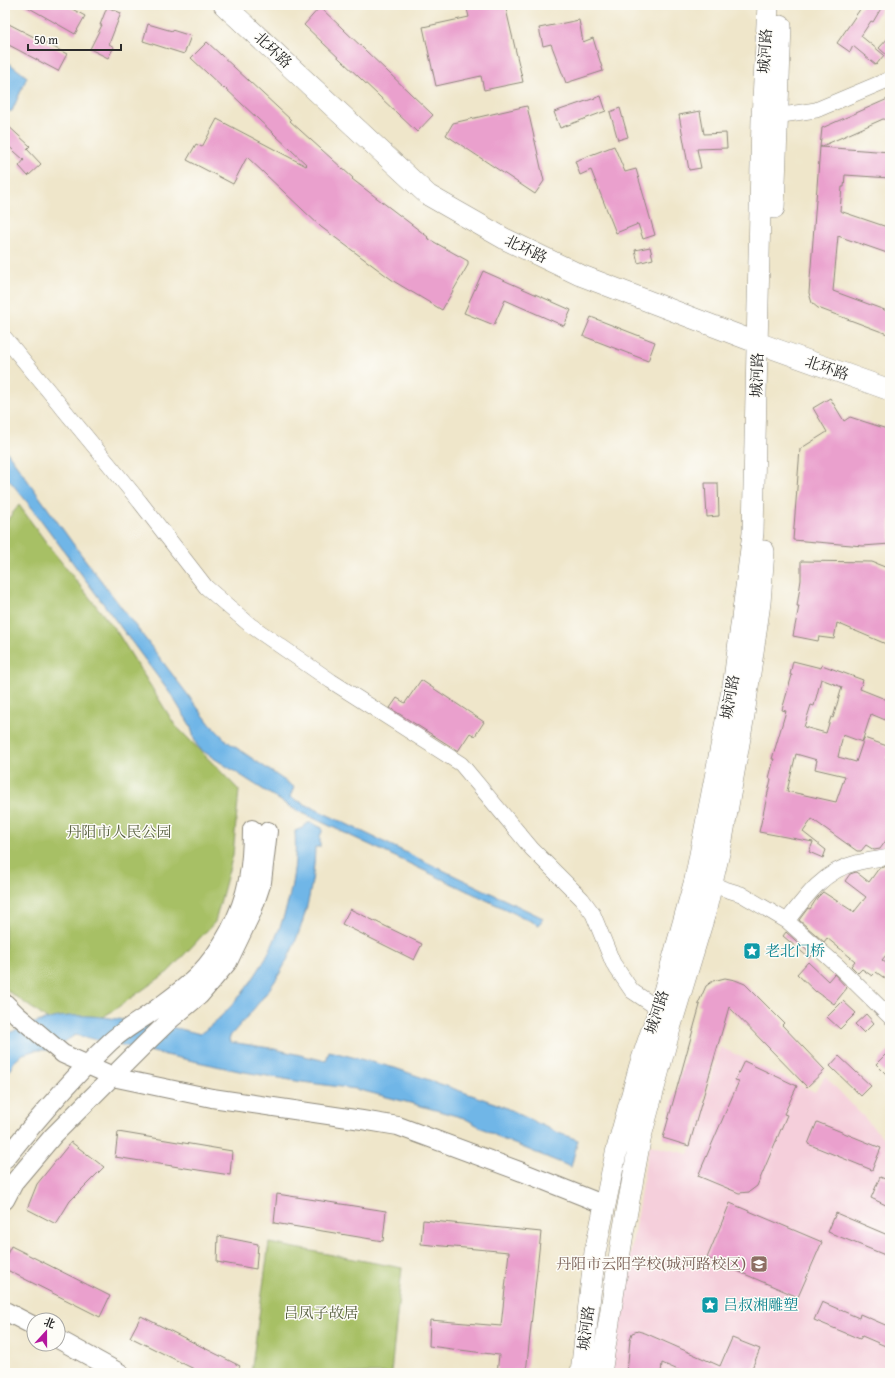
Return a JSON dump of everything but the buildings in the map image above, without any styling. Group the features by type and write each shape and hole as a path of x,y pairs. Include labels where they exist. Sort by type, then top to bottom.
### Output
{"main road":[{"name":"北环路","path":"224,5 428,195 505,239 580,276 764,345 890,390"},
{"name":"城河路","path":"601,1373 623,1233 640,1140 670,1025 705,913 704,883 734,680 753,533 764,345 770,117 768,5"},
{"name":"城河路","path":"770,117 782,5"},
{"name":"城河路","path":"581,1373 595,1252 616,1153 640,1065 704,883"}],"street":[{"path":"770,117 816,110 890,79"},
{"path":"5,338 140,502 206,587 262,634 331,681 461,764 532,849 582,899 593,914 613,963 632,991 659,1009"},
{"path":"5,1159 30,1128 108,1044 197,976 220,947 233,924 245,893 251,858 260,830 262,882 252,912 228,962 204,989 138,1050 53,1136 15,1181 5,1200"},
{"path":"787,921 806,895 832,872 855,863 890,857"},
{"path":"704,883 741,894 787,921 838,966 890,1017"},
{"path":"5,1003 63,1054 117,1078 212,1098 398,1126 605,1205"},
{"path":"5,1311 26,1322"},
{"path":"66,1343 120,1373"}],"shaded area":[{"name":"丹阳市云阳学校(城河路校区)","path":"720,1047 815,1092 825,1076 890,1145 890,1373 610,1373 649,1145 689,1154"}],"green space":[{"name":"丹阳市人民公园","path":"19,505 51,549 117,632 175,725 239,790 233,855 215,922 168,972 114,1010 70,1038 39,1013 9,992 5,987 5,523"},
{"name":"吕凤子故居","path":"269,1243 402,1268 391,1373 251,1373"}],"water":[{"path":"5,60 27,77 12,111 5,112"},
{"path":"5,449 74,545 210,724 228,742 294,787 290,797 543,918 539,925 292,808 201,750 196,744 190,725 172,696 32,508 5,475"},
{"path":"308,823 312,823 322,828 322,832 320,836 320,847 315,847 312,881 305,915 293,947 277,978 261,1000 231,1035 229,1039 230,1042 270,1048 326,1061 329,1051 395,1068 500,1105 556,1132 578,1140 571,1167 502,1139 464,1118 414,1104 356,1089 302,1082 239,1071 75,1035 52,1050 36,1050 23,1054 14,1062 5,1079 5,1035 44,1020 76,1016 104,1017 143,1022 200,1034 222,1015 242,994 259,970 273,944 291,889 295,860 295,831"}],"place":[{"name":"老北门桥","path":"752,951"},
{"name":"丹阳市云阳学校(城河路校区)","path":"759,1264"},
{"name":"吕叔湘雕塑","path":"710,1305"}]}
